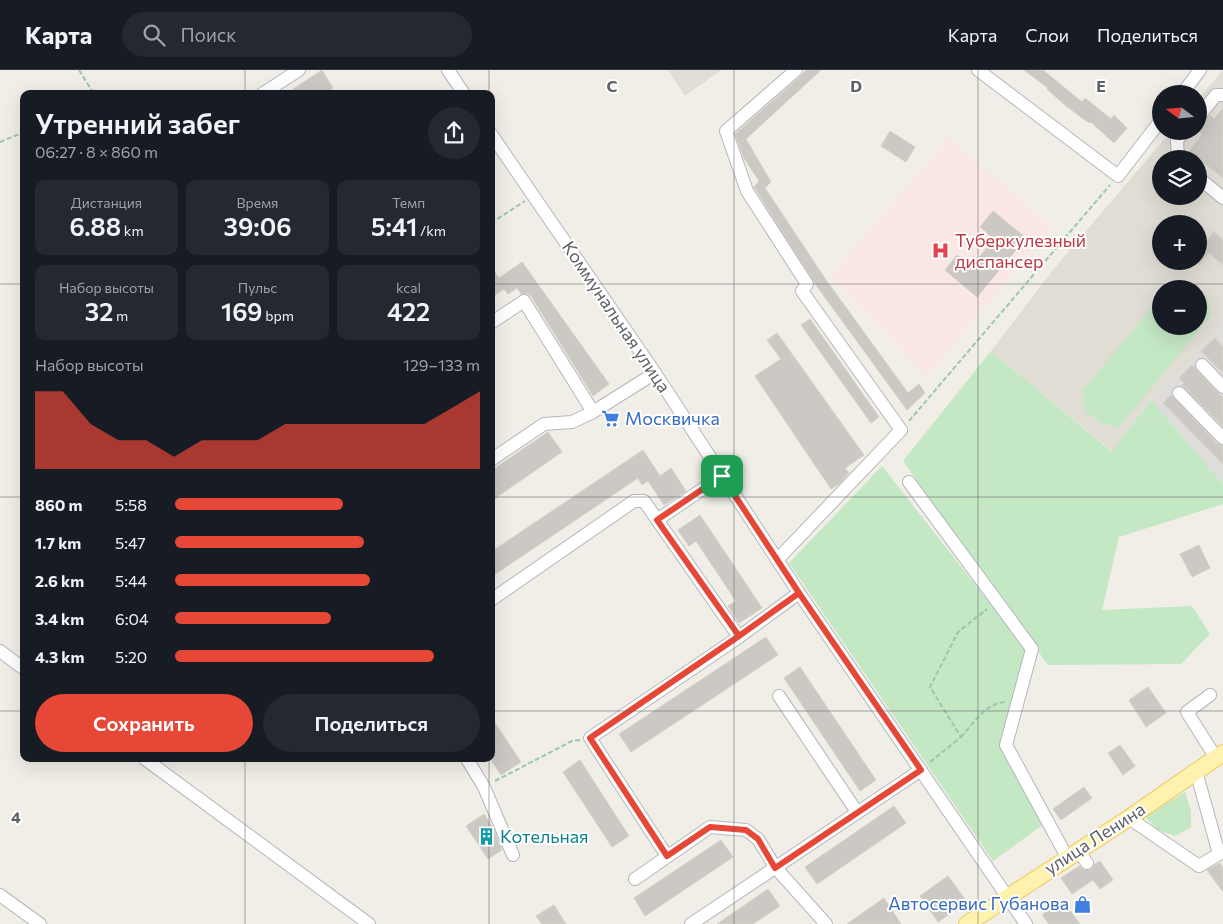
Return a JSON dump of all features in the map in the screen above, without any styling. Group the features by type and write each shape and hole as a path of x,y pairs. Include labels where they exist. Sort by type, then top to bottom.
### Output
{"main road":[{"name":"улица Ленина","path":"967,924 1077,857 1219,755"}],"street":[{"path":"268,90 299,70"},
{"path":"448,70 461,90"},
{"path":"777,560 901,430 802,291 807,284 747,191 726,131 796,70"},
{"path":"978,70 1118,176 1152,132"},
{"path":"1189,85 1200,70"},
{"path":"1208,105 1216,95 1223,95"},
{"name":"Коммунальная улица","path":"495,140 655,373 799,593 1026,924"},
{"path":"1207,185 1223,198"},
{"path":"495,320 524,300 593,412"},
{"path":"1202,365 1223,387"},
{"path":"495,457 544,424 572,422 593,412 655,373"},
{"path":"1179,393 1223,438"},
{"path":"657,520 722,476"},
{"path":"909,482 1032,649 1006,745 1077,857"},
{"path":"495,597 634,501 644,501 739,636"},
{"path":"667,856 590,738 799,593"},
{"path":"0,652 20,666"},
{"path":"1210,694 1187,712 1219,755"},
{"path":"780,696 857,812"},
{"path":"149,762 369,924"},
{"path":"469,762 484,787 513,854"},
{"path":"691,924 921,770"},
{"path":"1129,818 1199,866 1219,854 1196,771"},
{"path":"635,880 710,827 746,830 758,839 775,868 826,924"},
{"path":"0,895 40,924"}],"path":[{"path":"79,70 92,90"},
{"path":"0,142 20,134"},
{"path":"901,430 1118,176"},
{"path":"495,220 533,195"},
{"path":"961,737 930,687 958,632 997,601"},
{"path":"921,770 961,737 987,708 1000,702 1018,702"},
{"path":"484,787 572,741 590,738"}],"shaded area":[{"path":"668,70 721,70 685,96"},
{"path":"1223,70 1223,320 1172,381 1159,388 1113,452 991,351 1053,270 1152,153 1152,205 1207,205 1207,150 1155,150 1163,140 1208,140 1208,88"},
{"name":"Туберкулезный диспансер","path":"949,138 1051,226 927,376 830,276"},
{"path":"1223,320 1223,484 1151,400 1159,388 1172,381"}],"green space":[{"path":"1207,298 1208,299 1211,315 1207,320"},
{"path":"1152,308 1152,335 1195,335 1119,427 1103,424 1086,412 1082,391"},
{"path":"991,351 1112,452 1151,400 1223,484 1223,504 1119,537 1102,610 1192,606 1210,634 1181,664 1048,665 903,461"},
{"path":"882,466 1028,652 1003,745 1044,824 993,861 789,563"},
{"path":"1185,792 1191,811 1191,827 1175,836 1158,830 1145,817"}],"building":[{"path":"322,70 333,88 330,90 292,90"},
{"path":"806,70 821,70 746,139 771,182 765,188 826,280 908,393 919,384 925,393 907,410 816,285 754,187 759,181 744,158 735,134"},
{"path":"1024,70 1043,70 1082,102 1085,98 1111,119 1114,115 1127,128 1114,143 1091,122 1089,123 1066,106 1048,88"},
{"path":"1223,108 1223,178 1207,165 1207,150 1190,150 1198,140 1208,140 1208,117 1210,115 1214,119"},
{"path":"890,131 915,147 906,162 881,146"},
{"path":"993,211 1026,238 977,297 945,270 957,255 971,267 994,239 980,227"},
{"path":"1214,232 1223,240 1223,265 1209,253 1207,255 1207,240"},
{"path":"522,262 609,384 593,396 531,296 521,294 517,288 508,294 504,289 495,295 495,272 499,278"},
{"path":"810,319 879,417 871,423 801,325"},
{"path":"777,333 864,455 845,468 849,473 831,489 755,376 781,359 767,340"},
{"path":"1215,338 1223,347 1223,373 1201,351"},
{"path":"1192,365 1223,398 1223,426 1182,385 1184,383 1179,378"},
{"path":"1171,395 1217,444 1223,446 1223,464 1163,403"},
{"path":"548,432 562,452 495,498 495,468"},
{"path":"643,450 660,476 671,468 686,491 664,505 648,481 642,485 638,478 495,574 495,549"},
{"path":"700,515 762,608 739,623 728,606 736,601 696,541 689,546 678,530"},
{"path":"1199,545 1210,568 1192,577 1180,554"},
{"path":"766,637 778,655 631,752 619,734"},
{"path":"800,667 876,780 860,791 784,678"},
{"path":"1148,687 1166,713 1146,727 1129,700"},
{"path":"495,723 521,762 501,775 492,762 495,762"},
{"path":"1120,745 1135,766 1123,775 1108,753"},
{"path":"580,760 629,836 612,847 563,772"},
{"path":"1084,787 1092,798 1061,820 1053,809"},
{"path":"894,806 906,823 817,884 805,867"},
{"name":"Котельная","path":"484,814 493,828 502,850 488,859 466,826"},
{"path":"721,840 733,857 645,916 634,898"},
{"path":"1100,861 1113,880 1100,889 1093,880 1072,894 1061,878 1079,866 1084,870 1091,870"},
{"path":"1220,863 1223,868 1223,892 1207,870"},
{"path":"948,876 967,902 938,922 920,896"},
{"path":"768,889 780,906 753,924 717,924"},
{"path":"884,898 901,924 847,924"},
{"path":"1062,900 1080,924 1049,924 1042,915"},
{"path":"554,905 566,924 542,924 536,916"}],"place":[{"name":"Туберкулезный диспансер","path":"941,251"},
{"name":"Москвичка","path":"611,419"},
{"name":"Котельная","path":"486,837"},
{"name":"Автосервис Губанова","path":"1083,904"}],"route":[{"path":"722,476 657,520 739,636 799,593 921,770 775,868 758,839 746,830 710,827 667,856 590,738 739,636 799,593 722,476"}]}
